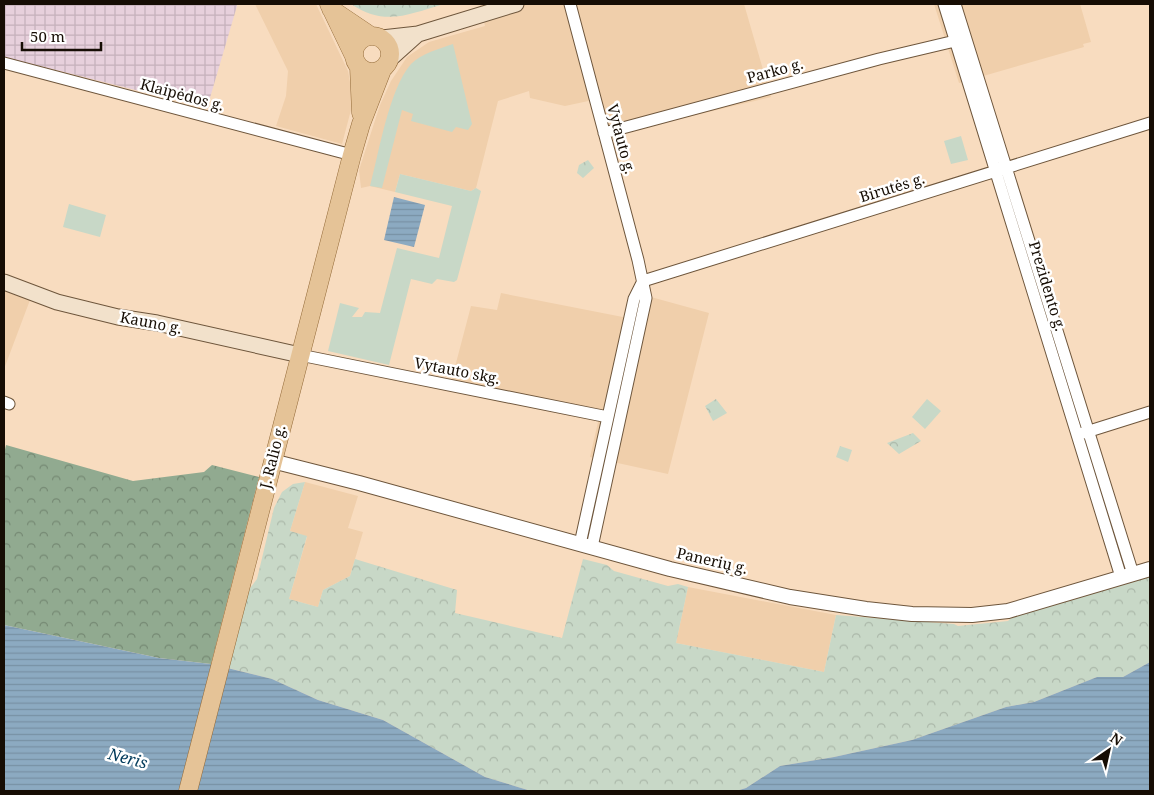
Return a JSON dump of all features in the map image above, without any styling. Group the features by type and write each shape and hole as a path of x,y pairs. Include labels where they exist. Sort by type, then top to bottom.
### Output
{"main road":[{"path":"356,61 354,50 360,40 418,34 516,4"},
{"path":"330,6 356,61 370,72 386,65 418,34"},
{"path":"330,6 390,48 386,65"},
{"name":"J. Ralio g.","path":"356,61 361,124"},
{"name":"J. Ralio g.","path":"188,791 352,155 361,124 386,65"},
{"name":"Kauno g.","path":"4,282 66,304 300,355"}],"street":[{"name":"Vytauto g.","path":"570,4 646,298 586,545"},
{"name":"Prezidento g.","path":"944,4 955,41 1042,280 1087,431 1106,483 1127,576"},
{"name":"Prezidento g.","path":"955,4 1076,435 1127,576"},
{"name":"Parko g.","path":"604,133 880,59 955,41"},
{"name":"Klaipėdos g.","path":"4,63 352,155"},
{"name":"Birutės g.","path":"643,281 1150,122"},
{"path":"586,545 608,417 634,300 643,281"},
{"name":"Vytauto skg.","path":"300,355 608,417"},
{"path":"1076,435 1150,412"},
{"name":"Panerių g.","path":"272,461 359,483 670,569 833,605 912,614 972,615 1008,611 1150,569"}],"shaded area":[{"path":"4,4 236,4 237,6 207,108 4,57"},
{"path":"255,4 316,4 348,71 352,93 351,110 342,144 276,126 286,96 288,71"},
{"path":"480,4 744,4 771,97 603,137 593,100 565,106 530,98 529,91 498,101 476,188 471,191 400,174 395,192 370,186 361,188 359,170 380,105 391,81 407,57 429,42 485,26"},
{"path":"934,4 1080,4 1091,42 1083,44 1084,47 959,83"},
{"path":"4,291 30,300 4,369"},
{"path":"501,293 633,319 640,294 709,313 668,474 590,457 601,409 451,382 471,306 497,310"},
{"path":"305,482 358,496 348,528 363,532 350,576 323,590 318,607 289,599 307,537 290,531"},
{"path":"688,587 836,615 824,672 676,643"}],"green space":[{"path":"351,4 444,4 408,14 386,17 363,11"},
{"path":"453,44 472,124 468,130 456,127 452,132 411,121 413,114 402,110 382,188 370,186 391,105 403,75 411,64 420,57"},
{"path":"961,136 968,160 951,164 944,141"},
{"path":"588,160 594,168 583,178 577,173 579,165"},
{"path":"400,174 471,191 476,188 481,191 457,280 454,282 437,279 432,284 411,279 389,365 328,351 340,303 359,308 352,317 362,317 365,312 380,313 397,248 439,258 452,206 395,192"},
{"path":"69,204 106,215 100,237 63,227"},
{"path":"716,399 727,413 713,421 705,406"},
{"path":"927,399 941,411 925,429 912,417"},
{"path":"913,433 921,441 899,454 887,443"},
{"path":"6,445 133,481 204,472 212,465 259,477 211,664 159,658 4,625 4,454"},
{"path":"840,446 852,450 848,462 836,457"},
{"path":"305,482 290,531 307,536 289,599 318,607 323,590 350,576 355,559 457,590 455,613 562,638 583,559 607,565 614,571 668,586 678,584 688,587 676,643 824,672 836,615 954,624 958,626 1008,621 1011,618 1150,577 1150,662 1123,677 1097,677 1034,702 1006,707 912,740 834,757 780,766 746,788 736,791 531,791 485,777 383,720 318,700 272,679 228,668 245,595 257,579 274,508 282,492 293,484"}],"water":[{"path":"394,197 425,205 414,247 384,240"},
{"name":"Neris","path":"4,625 159,658 211,664 272,679 318,700 383,720 485,777 531,791 4,791"},
{"path":"1150,662 1150,791 736,791 746,788 780,766 834,757 912,740 1006,707 1034,702 1097,677 1123,677"}]}
